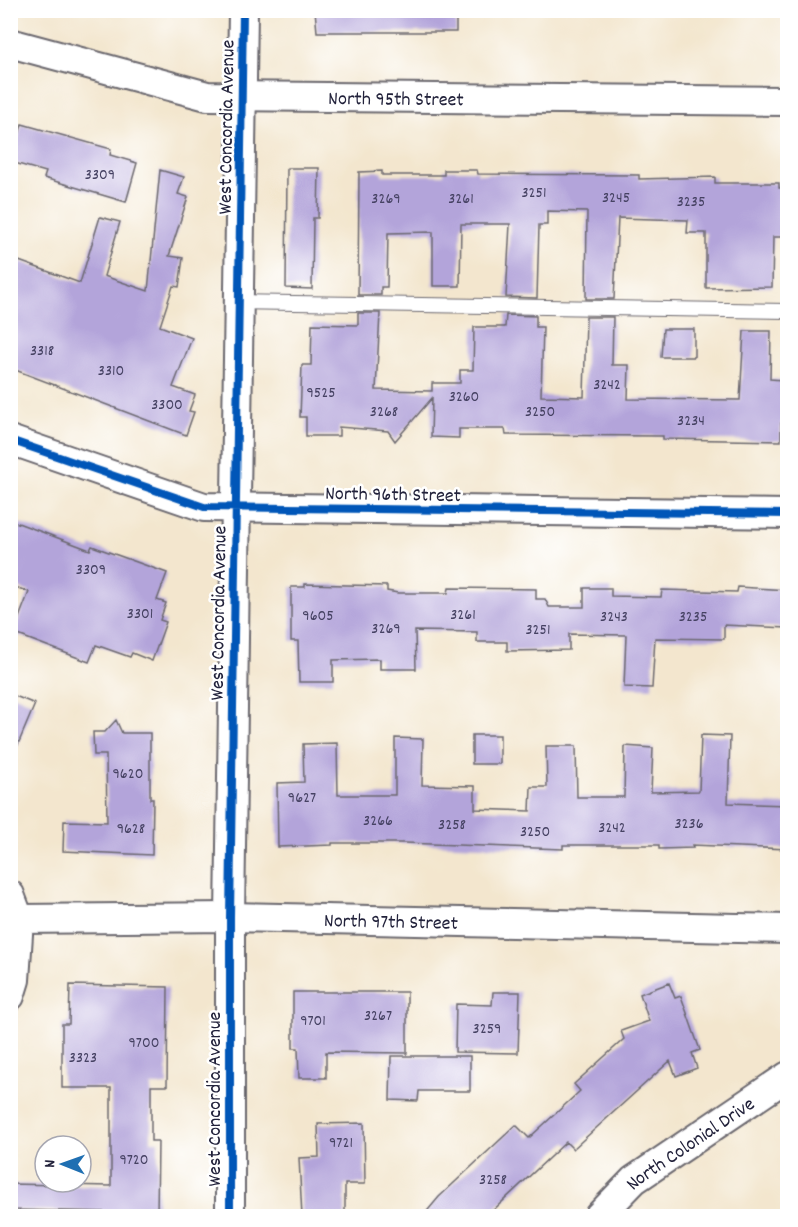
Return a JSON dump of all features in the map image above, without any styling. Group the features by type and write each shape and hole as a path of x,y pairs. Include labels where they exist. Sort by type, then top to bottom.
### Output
{"street":[{"name":"West Concordia Avenue","path":"230,1216 230,916 243,10"},
{"name":"North 95th Street","path":"10,43 207,96 788,101"},
{"name":"North 96th Street","path":"10,440 204,507 788,514"},
{"name":"North 97th Street","path":"15,907 230,916 788,929"},
{"path":"10,996 15,980 15,907"},
{"name":"North Colonial Drive","path":"599,1216 634,1180 788,1076"}],"lane":[{"path":"239,302 788,311"}],"building":[{"path":"315,10 456,10 456,32 317,32"},
{"path":"22,124 111,149 110,155 137,163 126,202 44,178 46,172 11,162"},
{"path":"287,168 319,168 318,218 313,218 312,289 286,288"},
{"path":"160,170 184,177 178,194 188,197 169,256 183,258 179,287 173,286 160,326 192,338 173,387 195,395 189,411 194,412 186,435 10,368 10,286 19,261 80,283 100,217 120,222 104,276 148,291"},
{"path":"444,170 477,170 478,174 639,175 639,179 715,177 715,183 779,183 779,188 788,188 786,237 773,237 772,287 706,288 706,233 687,233 688,220 618,218 614,299 586,299 587,212 547,211 547,225 539,225 537,298 506,297 510,224 461,224 460,286 433,286 433,232 388,233 387,287 381,287 381,295 358,295 359,172 382,171 382,175 444,175"},
{"path":"358,313 380,313 376,390 432,391 432,383 460,383 460,370 473,370 474,327 505,327 506,315 536,316 536,327 543,327 541,396 584,397 586,317 613,317 612,365 629,365 628,399 740,400 744,331 771,331 770,379 783,380 783,402 786,402 785,423 781,423 781,441 663,439 663,436 506,435 505,429 459,429 459,438 431,437 432,398 395,441 388,431 339,427 339,436 306,436 306,417 300,417 302,365 311,365 312,324 358,325"},
{"path":"663,329 694,329 694,357 661,357"},
{"path":"10,520 90,550 92,546 167,573 157,600 166,603 160,620 166,622 152,661 132,653 130,657 96,645 89,662 13,633 29,592 10,585"},
{"path":"305,584 387,586 387,591 398,593 448,593 449,588 536,589 536,599 545,599 549,607 584,607 584,588 611,588 611,596 661,597 662,590 737,592 738,587 788,590 788,628 724,625 724,639 655,638 652,688 624,687 626,635 569,634 569,650 507,651 507,642 477,642 477,632 415,631 416,669 380,669 380,659 333,660 333,682 299,682 298,641 291,641 291,587 305,587"},
{"path":"10,694 35,704 11,761 10,761"},
{"path":"116,720 122,733 150,733 150,799 153,799 152,855 63,851 64,821 107,822 106,755 94,755 93,732 105,732"},
{"path":"472,735 500,735 500,764 472,764"},
{"path":"701,735 730,736 728,803 788,805 788,849 692,845 693,848 659,849 659,845 563,845 563,849 405,843 332,843 332,845 278,847 277,783 304,782 303,744 337,743 338,795 395,795 395,738 423,739 422,785 475,786 475,809 530,811 531,787 547,787 546,746 576,746 577,797 624,797 625,746 653,748 651,792 699,791"},
{"path":"669,983 675,998 681,996 700,1050 692,1053 697,1068 676,1076 670,1061 573,1149 566,1142 487,1216 423,1216 439,1197 516,1125 529,1138 580,1091 574,1084 624,1039 621,1031 649,1021 640,994"},
{"path":"70,985 168,987 167,1086 151,1086 151,1141 158,1141 157,1216 112,1216 112,1212 10,1210 10,1184 33,1184 33,1194 93,1194 93,1186 111,1186 111,1088 62,1088 62,1024 69,1024"},
{"path":"293,992 407,992 407,1053 326,1052 326,1078 299,1078 298,1048 293,1048"},
{"path":"493,992 520,992 518,1053 455,1052 456,1004 492,1005"},
{"path":"391,1056 470,1056 470,1091 419,1091 418,1101 390,1100"},
{"path":"364,1123 365,1184 345,1184 345,1216 302,1216 299,1158 319,1157 318,1124"}],"cycle path":[{"path":"230,1216 230,917 243,10"},
{"path":"10,440 204,507 788,514"}]}
